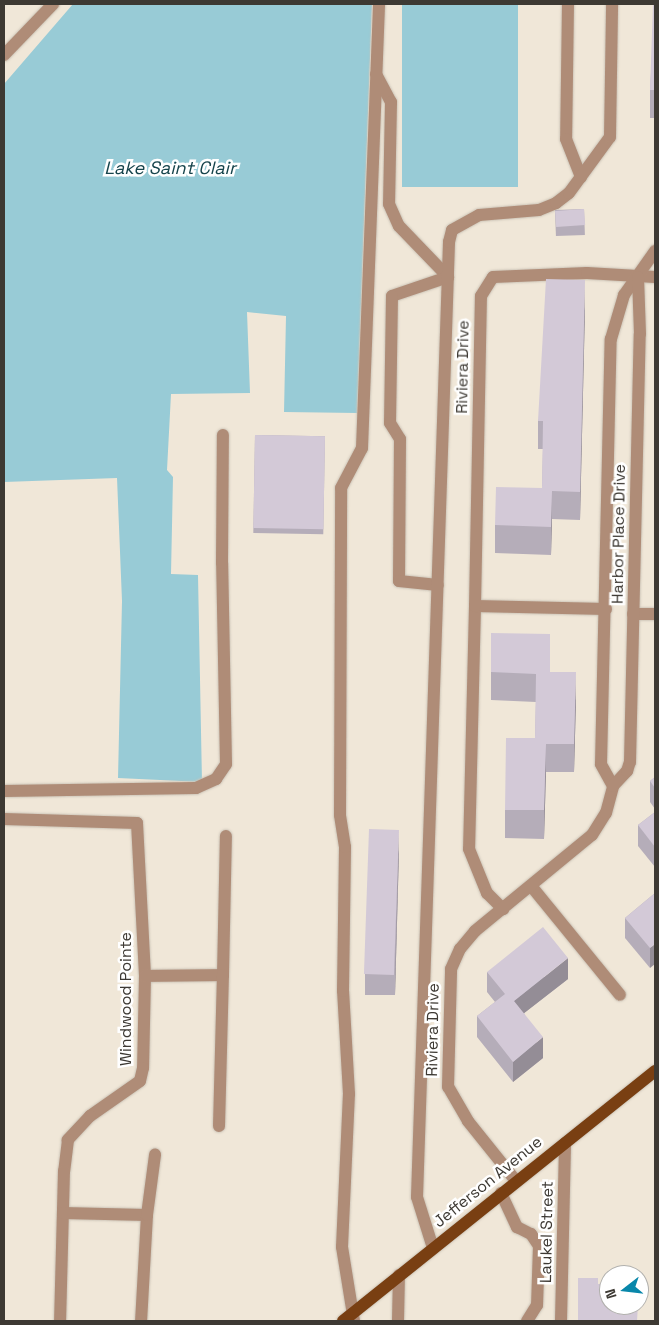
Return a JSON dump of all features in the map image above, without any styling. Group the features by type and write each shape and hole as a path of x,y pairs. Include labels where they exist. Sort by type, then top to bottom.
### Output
{"main road":[{"name":"Jefferson Avenue","path":"344,1321 354,1316 399,1275 655,1071"}],"street":[{"path":"4,55 53,4"},
{"path":"354,1316 342,1246 349,1094 343,991 345,847 340,815 341,488 362,448 378,4"},
{"path":"568,4 566,139 580,177"},
{"path":"433,1248 417,1197 449,242 452,230 461,223 479,215 539,210 569,193 610,137 612,4"},
{"path":"376,74 392,102 389,204 399,226 448,277"},
{"path":"613,786 601,764 611,339 624,295 655,251"},
{"name":"Riviera Drive","path":"503,909 487,893 469,849 481,296 485,286 493,277 588,273 655,277"},
{"path":"438,585 399,581 400,438 390,423 392,296 448,277"},
{"name":"Harbor Place Drive","path":"613,786 627,770 630,762 640,334 638,277"},
{"path":"4,791 196,788 216,779 226,764 222,563 223,435"},
{"path":"474,606 606,609"},
{"path":"633,614 655,614"},
{"name":"Riviera Drive","path":"516,1181 468,1122 448,1087 451,969 460,949 475,931 532,887 592,835 606,813 613,786"},
{"name":"Windwood Pointe","path":"4,819 137,823 145,976 143,1068 140,1081 90,1116 68,1140 63,1212 60,1321"},
{"path":"219,1126 226,836"},
{"path":"532,887 620,995"},
{"path":"145,976 223,975"},
{"name":"Laukel Street","path":"561,1321 565,1142"},
{"path":"141,1321 147,1215 155,1155"},
{"path":"501,1193 517,1228 531,1234 539,1246 537,1305 527,1321"},
{"path":"63,1212 147,1215"},
{"path":"398,1321 399,1275"}],"water":[{"name":"Lake Saint Clair","path":"73,4 372,4 357,413 284,412 286,316 247,312 250,393 171,394 167,470 173,477 171,574 198,575 202,782 118,778 122,601 117,478 4,482 4,84"},
{"path":"402,4 518,4 518,187 402,187"}],"building":[{"path":"653,4 655,4 655,90 650,90"},
{"path":"584,209 585,225 556,227 555,211"},
{"path":"546,279 585,280 580,492 552,491 551,527 495,525 496,487 542,488 543,421 538,421"},
{"path":"255,435 325,436 323,529 253,528"},
{"path":"491,633 550,634 550,672 576,672 574,744 546,744 544,810 505,810 506,738 535,738 536,674 491,672"},
{"path":"655,777 655,788 650,781"},
{"path":"655,812 655,847 638,825"},
{"path":"369,829 399,830 394,975 364,974"},
{"path":"655,893 655,944 650,948 625,918"},
{"path":"543,927 568,958 514,1001 543,1037 513,1062 477,1016 505,994 487,972"},
{"path":"578,1278 598,1278 599,1315 637,1315 637,1321 578,1321"}]}
